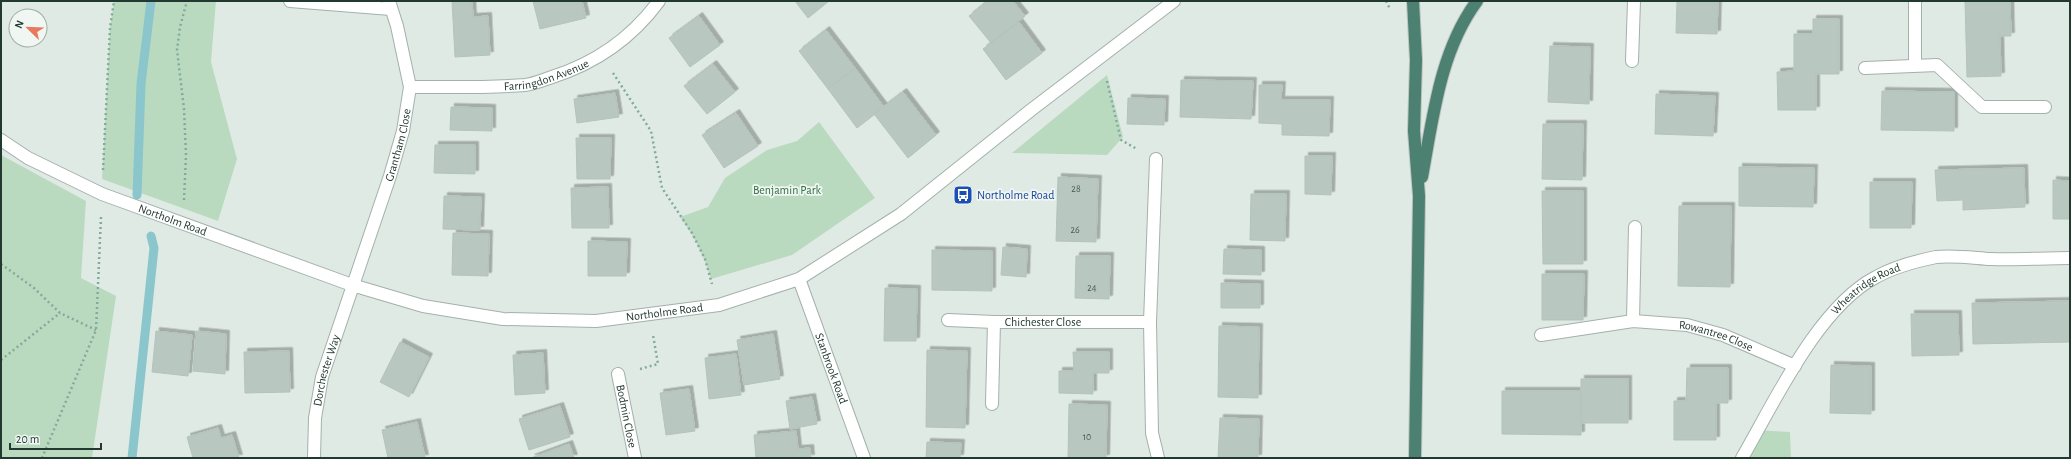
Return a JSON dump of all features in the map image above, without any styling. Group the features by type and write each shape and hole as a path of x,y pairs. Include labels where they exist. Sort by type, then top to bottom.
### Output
{"highway":[{"path":"1413,1 1416,60 1414,131 1419,196 1416,458"},
{"path":"1419,196 1432,123 1446,61 1464,19 1477,1"}],"street":[{"path":"290,1 390,5"},
{"name":"Farringdon Avenue","path":"410,87 527,85 572,71 602,56 624,39 648,15 659,1"},
{"name":"Northolme Road","path":"352,285 423,306 503,320 596,322 719,305 799,279 901,214 1031,110 1174,1"},
{"path":"1632,61 1634,1"},
{"path":"1915,1 1915,65"},
{"name":"Grantham Close","path":"352,285 392,169 403,131 410,87 390,5"},
{"path":"1865,68 1937,65 1982,107 2045,107"},
{"name":"Northolm Road","path":"1,140 28,158 102,194 352,285"},
{"path":"1156,159 1150,322 1152,433 1158,458"},
{"path":"1634,321 1635,227"},
{"name":"Wheatridge Road","path":"1742,458 1795,366 1824,323 1851,294 1875,277 1908,264 1938,257 2005,259 2070,258"},
{"name":"Stanbrook Road","path":"799,279 864,458"},
{"name":"Dorchester Way","path":"314,458 315,418 322,377 352,285"},
{"path":"948,320 994,322"},
{"name":"Rowantree Close","path":"1542,335 1634,321 1687,325 1723,335 1795,366"},
{"name":"Chichester Close","path":"992,404 994,322 1150,322"},
{"name":"Bodmin Close","path":"618,374 635,458"}],"path":[{"path":"42,458 96,330 110,28 114,1"},
{"path":"183,223 186,155 184,109 177,50 180,26 187,1"},
{"path":"602,56 651,131 658,158 662,188 692,233 705,259 719,305"},
{"path":"1101,57 1121,140 1156,159"},
{"path":"1,264 34,288 60,313 96,330"},
{"path":"1,360 60,313"},
{"path":"618,374 658,364 650,314"}],"green space":[{"path":"114,1 216,1 211,62 237,159 218,221 102,179 110,28"},
{"path":"1107,75 1123,137 1107,155 1012,153"},
{"name":"Benjamin Park","path":"819,122 875,198 792,255 711,279 698,247 680,217 708,207 725,178 767,150 797,141"},
{"path":"1,155 86,201 81,278 116,296 92,458 1,458"},
{"path":"1758,430 1790,432 1791,458 1742,458"}],"building":[{"path":"452,1 472,1 473,17 488,16 490,55 455,57"},
{"path":"533,1 582,1 586,18 540,29"},
{"path":"795,1 829,1 808,18"},
{"path":"988,1 1013,1 1025,16 991,43 969,16"},
{"path":"1677,1 1718,1 1717,34 1676,33"},
{"path":"1965,1 2010,1 2011,36 2000,36 2001,76 1967,77"},
{"path":"699,16 720,45 690,67 669,38"},
{"path":"1813,19 1839,19 1839,74 1816,74 1816,110 1778,110 1777,72 1794,71 1794,34 1813,34"},
{"path":"1019,22 1042,53 1006,80 983,49"},
{"path":"826,30 855,68 828,89 799,51"},
{"path":"1550,46 1590,47 1589,104 1548,102"},
{"path":"713,64 735,92 707,114 684,86"},
{"path":"855,68 884,107 857,128 828,89"},
{"path":"1181,80 1253,81 1251,119 1180,117"},
{"path":"1259,85 1282,85 1281,100 1330,100 1329,136 1282,135 1282,124 1259,123"},
{"path":"1882,91 1954,92 1954,131 1881,130"},
{"path":"903,92 936,135 908,158 874,114"},
{"path":"615,93 619,117 577,123 574,99"},
{"path":"1656,94 1715,96 1713,136 1655,134"},
{"path":"1128,98 1165,99 1164,125 1127,124"},
{"path":"451,107 492,108 492,131 450,130"},
{"path":"736,113 758,146 724,168 702,135"},
{"path":"1543,124 1583,124 1582,180 1542,179"},
{"path":"576,138 611,138 610,179 577,179"},
{"path":"435,145 475,145 475,174 434,173"},
{"path":"1305,156 1332,156 1331,195 1305,194"},
{"path":"1739,167 1814,168 1813,207 1739,206"},
{"path":"2024,168 2025,207 1963,210 1963,200 1937,201 1935,170"},
{"path":"1058,177 1098,179 1096,242 1056,241"},
{"path":"2053,180 2070,181 2070,219 2053,219"},
{"path":"1870,182 1912,182 1911,228 1870,228"},
{"path":"608,187 609,228 572,228 571,188"},
{"path":"1542,191 1583,191 1583,264 1543,264"},
{"path":"1251,194 1286,194 1285,241 1250,240"},
{"path":"444,196 481,197 480,230 443,229"},
{"path":"1679,206 1731,206 1730,287 1678,286"},
{"path":"453,233 489,234 488,276 452,275"},
{"path":"588,241 627,242 626,276 588,276"},
{"path":"1003,247 1027,249 1026,277 1001,275"},
{"path":"1224,249 1261,250 1261,275 1223,274"},
{"path":"932,250 992,251 992,291 932,290"},
{"path":"1076,256 1110,256 1109,299 1075,298"},
{"path":"1542,274 1584,274 1583,320 1542,320"},
{"path":"1221,283 1260,284 1260,308 1221,308"},
{"path":"885,288 917,289 916,341 884,341"},
{"path":"2070,301 2070,342 1973,344 1972,303"},
{"path":"1911,314 1958,314 1959,355 1912,356"},
{"path":"1219,326 1259,327 1258,398 1218,397"},
{"path":"156,331 192,335 188,376 152,372"},
{"path":"196,331 226,334 225,374 193,371"},
{"path":"773,334 780,379 744,385 737,340"},
{"path":"400,342 429,357 409,397 380,382"},
{"path":"927,350 967,351 965,428 926,427"},
{"path":"289,351 290,392 245,393 244,352"},
{"path":"1073,352 1109,352 1109,373 1093,373 1093,394 1059,393 1059,371 1074,371"},
{"path":"543,353 545,393 515,395 513,355"},
{"path":"736,354 741,395 709,399 705,358"},
{"path":"1831,365 1871,366 1871,414 1830,413"},
{"path":"1687,368 1728,368 1728,403 1716,403 1716,440 1674,440 1674,401 1686,401"},
{"path":"1581,379 1628,379 1628,423 1581,423"},
{"path":"689,389 695,431 666,435 660,393"},
{"path":"1502,391 1581,391 1581,435 1502,434"},
{"path":"812,397 817,424 790,429 786,401"},
{"path":"1069,404 1107,405 1106,458 1068,458"},
{"path":"560,406 570,437 529,450 519,419"},
{"path":"1220,418 1259,419 1258,458 1218,458"},
{"path":"417,422 425,458 388,458 382,430"},
{"path":"218,428 221,438 232,435 239,458 193,458 187,437"},
{"path":"796,431 798,449 810,448 811,458 756,458 754,435"},
{"path":"927,442 961,443 960,458 926,458"},
{"path":"569,444 574,458 531,458"}],"waterway":[{"path":"137,195 141,84 151,1"},
{"path":"132,458 154,248 151,236"}],"place":[{"name":"Northolme Road","path":"963,195"}]}
